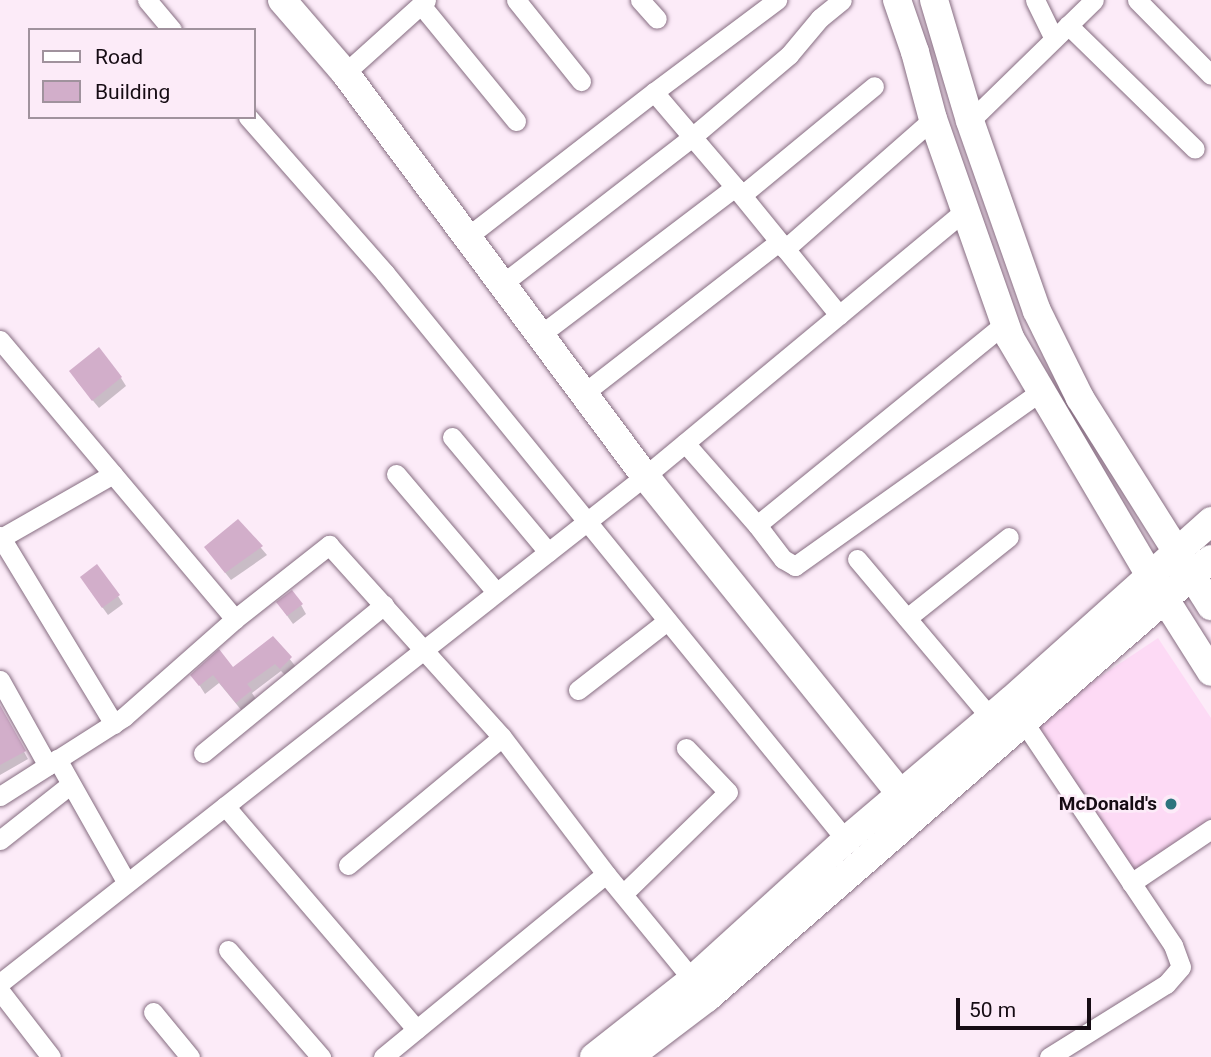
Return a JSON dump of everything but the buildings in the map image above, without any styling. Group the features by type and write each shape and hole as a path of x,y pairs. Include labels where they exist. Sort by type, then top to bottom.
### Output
{"street":[{"path":"147,0 170,28"},
{"path":"282,0 345,73 645,476 901,794"},
{"path":"516,0 581,81"},
{"path":"640,0 657,19"},
{"path":"467,237 777,0"},
{"path":"502,284 692,137 789,55 820,18 842,0"},
{"path":"897,0 915,52 933,119 1004,324 1151,578 1211,673"},
{"path":"934,0 970,121 1037,311 1080,398 1176,554 1202,569 1211,606"},
{"path":"1035,0 1061,32 1195,149"},
{"path":"970,121 1094,0"},
{"path":"1138,0 1211,75"},
{"path":"345,73 423,2 516,121"},
{"path":"540,335 738,191 874,86"},
{"path":"654,92 839,315"},
{"path":"250,119 385,273 846,840"},
{"path":"584,393 782,245 933,119"},
{"path":"0,983 645,476 965,210"},
{"path":"757,525 1004,324"},
{"path":"0,340 235,620"},
{"path":"685,443 788,564 802,563 1041,391"},
{"path":"452,437 548,552"},
{"path":"113,474 1,537 114,724"},
{"path":"396,474 496,592"},
{"path":"629,1057 700,989 846,840 991,718 1151,578 1211,521"},
{"path":"907,618 1009,537"},
{"path":"0,796 114,724 235,620 329,545 502,737 606,874 700,989"},
{"path":"857,559 991,718"},
{"path":"594,1057 700,989 1024,724 1202,569"},
{"path":"203,753 384,605"},
{"path":"578,690 667,621"},
{"path":"0,680 53,763 71,784 127,883"},
{"path":"1024,724 1173,945 1181,967 1166,984 1049,1057"},
{"path":"348,864 502,737"},
{"path":"623,894 728,792 686,748"},
{"path":"0,841 71,784"},
{"path":"225,806 416,1029"},
{"path":"1131,883 1211,829"},
{"path":"383,1057 606,874"},
{"path":"228,950 320,1057"},
{"path":"0,991 51,1057"},
{"path":"153,1012 190,1057"}],"shaded area":[{"path":"1158,638 1211,718 1211,819 1132,872 1032,722"}],"place":[{"name":"McDonald's","path":"1171,804"}]}
